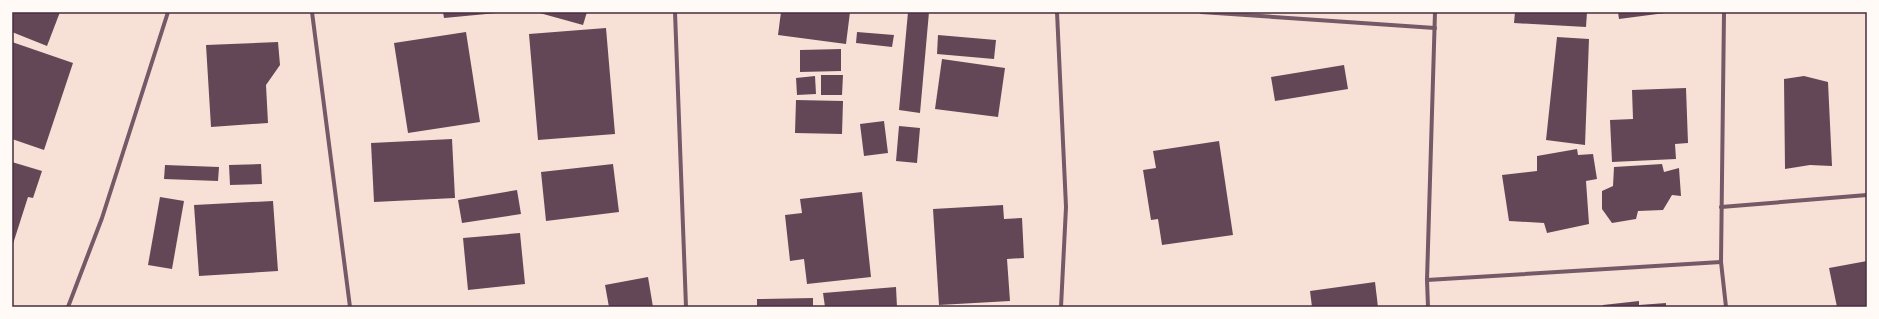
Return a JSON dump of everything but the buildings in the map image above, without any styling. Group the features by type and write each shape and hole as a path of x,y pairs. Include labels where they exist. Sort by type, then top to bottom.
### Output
{"street":[{"path":"68,307 102,218 168,12"},
{"path":"312,12 350,307"},
{"path":"675,12 686,307"},
{"path":"1057,12 1066,207 1061,307"},
{"path":"1201,12 1435,28"},
{"path":"1428,307 1427,280 1435,12"},
{"path":"1724,12 1721,262 1726,307"},
{"path":"1721,207 1867,195"},
{"path":"1427,280 1721,262"}]}
